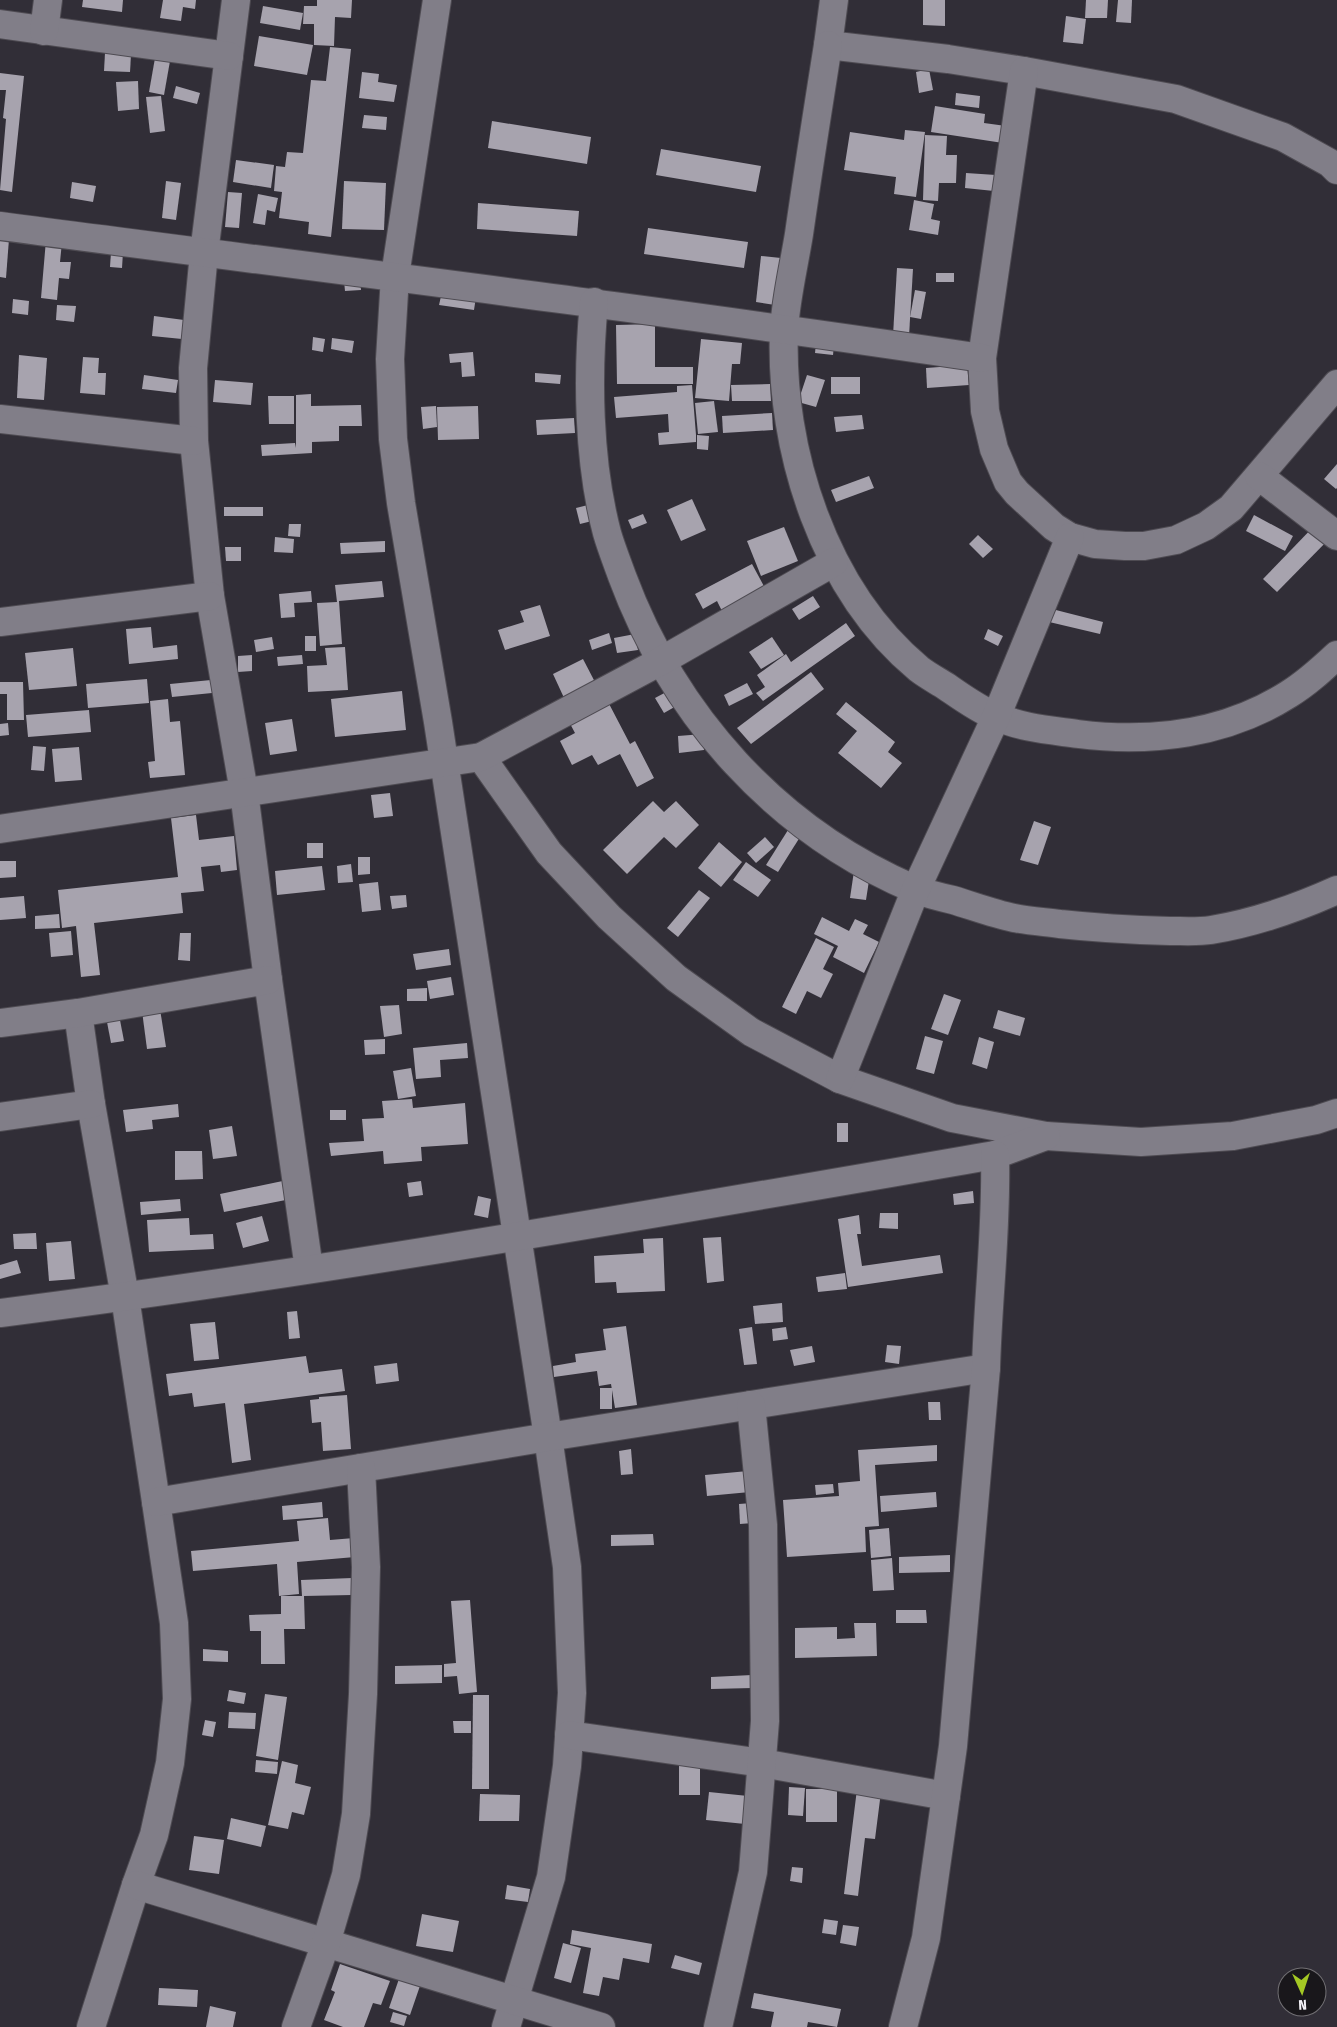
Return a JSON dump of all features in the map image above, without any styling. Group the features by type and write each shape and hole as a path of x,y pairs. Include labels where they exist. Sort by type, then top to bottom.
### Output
{"street":[{"path":"44,30 48,0"},
{"path":"236,0 204,253 193,368 194,441 210,596 244,792 268,980 309,1269"},
{"path":"437,0 395,276 390,359 393,439 408,550 444,761 548,1437 566,1567 572,1693 567,1766 551,1877 506,2027"},
{"path":"834,0 784,328 786,380 794,446 815,519 834,562 865,611 919,669 970,703 996,717 1036,729 1108,737 1148,737 1186,733 1220,726 1252,715 1289,694 1313,677 1337,655"},
{"path":"0,24 229,56"},
{"path":"828,45 1024,70 1176,99 1283,137 1330,163 1337,170"},
{"path":"1024,70 982,358 985,411 994,449 1008,482 1017,493 1048,521 1070,537 1095,544 1125,546 1144,546 1176,540 1206,526 1225,513 1337,384"},
{"path":"0,226 594,302 982,358"},
{"path":"594,302 590,348 593,461 607,533 645,633 685,700 716,741 758,787 808,829 865,864 916,890 1014,918 1078,926 1142,930 1208,931 1264,918 1337,890"},
{"path":"0,419 194,441"},
{"path":"1259,476 1337,536"},
{"path":"840,1079 916,890 996,717 1070,537"},
{"path":"0,828 481,757 661,661 834,562"},
{"path":"0,622 210,596"},
{"path":"481,757 549,853 609,916 676,978 751,1032 840,1079 952,1118 1046,1136 1141,1142 1233,1136 1316,1120 1337,1113"},
{"path":"0,1023 78,1013 268,980"},
{"path":"78,1013 91,1104 125,1297 174,1623 177,1699 170,1763 154,1835 136,1885 91,2027"},
{"path":"0,1117 91,1104"},
{"path":"0,1313 125,1297 516,1237 994,1155 1046,1136"},
{"path":"903,2027 926,1938 953,1746 986,1368 987,1308 996,1194 994,1155"},
{"path":"156,1502 548,1437 986,1368"},
{"path":"718,2027 753,1872 765,1721 763,1525 751,1405"},
{"path":"296,2027 326,1943 346,1875 356,1814 363,1694 366,1567 361,1468"},
{"path":"569,1735 762,1763 946,1796"},
{"path":"136,1885 602,2027"}],"building":[{"path":"83,0 123,0 122,12 82,7"},
{"path":"163,0 196,0 195,9 183,7 181,21 160,18"},
{"path":"317,0 352,0 351,18 335,17 334,46 314,45 314,24 303,24 304,6 317,6"},
{"path":"923,0 945,0 945,26 923,25"},
{"path":"1086,0 1108,0 1107,18 1085,18"},
{"path":"1118,0 1132,0 1131,23 1116,22"},
{"path":"263,6 303,13 300,30 260,23"},
{"path":"1066,16 1086,19 1083,44 1063,42"},
{"path":"259,36 313,45 307,75 254,66"},
{"path":"330,47 351,49 331,237 308,234 309,222 279,218 282,192 274,191 276,166 285,167 287,152 303,153 311,80 326,81"},
{"path":"105,53 131,55 130,72 104,71"},
{"path":"155,58 170,61 164,95 149,92"},
{"path":"929,69 933,90 919,93 916,72"},
{"path":"362,72 379,74 378,82 397,85 394,102 359,98"},
{"path":"0,73 24,76 12,192 0,190 6,119 3,118 6,90 0,90"},
{"path":"138,81 139,109 118,111 116,82"},
{"path":"176,86 200,93 197,104 173,98"},
{"path":"956,93 980,96 979,108 955,105"},
{"path":"161,96 165,131 150,133 146,97"},
{"path":"935,106 985,114 984,123 1006,126 1003,143 931,132"},
{"path":"364,115 387,117 386,130 362,128"},
{"path":"492,121 591,137 587,164 488,148"},
{"path":"905,130 925,132 916,197 894,194 896,177 844,170 850,132 904,140"},
{"path":"925,135 947,136 946,155 957,155 956,183 939,183 938,201 923,200"},
{"path":"661,149 761,166 756,192 656,175"},
{"path":"236,160 274,165 271,188 233,182"},
{"path":"966,173 996,175 994,191 965,188"},
{"path":"166,181 181,183 176,220 162,218"},
{"path":"344,181 386,183 384,230 342,229"},
{"path":"72,182 96,186 93,202 70,198"},
{"path":"228,192 242,193 239,228 225,227"},
{"path":"258,194 278,198 275,212 267,210 265,225 253,223"},
{"path":"914,200 934,204 931,219 940,221 938,235 909,230"},
{"path":"478,203 579,211 577,236 477,229"},
{"path":"648,228 748,242 744,268 644,254"},
{"path":"0,239 9,239 6,278 0,277"},
{"path":"46,240 62,242 60,262 71,262 69,279 59,278 57,300 41,298"},
{"path":"111,252 123,252 122,268 110,267"},
{"path":"761,256 781,258 775,305 756,302"},
{"path":"897,268 913,269 909,336 893,335"},
{"path":"936,273 954,273 954,282 936,282"},
{"path":"360,279 361,290 345,291 344,281"},
{"path":"915,290 926,292 921,319 910,317"},
{"path":"442,292 476,297 474,310 439,305"},
{"path":"13,299 29,301 28,315 12,313"},
{"path":"57,305 76,306 74,322 56,320"},
{"path":"154,316 184,320 182,339 152,336"},
{"path":"655,324 655,367 693,367 693,384 617,384 616,325"},
{"path":"313,337 325,339 323,352 312,350"},
{"path":"332,338 354,341 352,353 331,349"},
{"path":"701,339 742,343 740,364 732,364 729,401 695,398"},
{"path":"816,343 834,345 833,355 815,353"},
{"path":"473,352 475,376 462,377 461,362 450,363 449,354"},
{"path":"19,355 47,358 44,400 17,398"},
{"path":"83,357 99,358 98,373 106,373 105,395 80,393"},
{"path":"967,365 969,385 927,388 926,368"},
{"path":"535,373 561,375 560,384 535,382"},
{"path":"144,375 178,380 176,393 142,389"},
{"path":"807,375 825,380 816,407 798,402"},
{"path":"831,377 860,377 860,394 831,394"},
{"path":"215,380 253,383 251,405 213,402"},
{"path":"770,384 771,401 732,401 731,385"},
{"path":"692,385 696,442 659,445 658,433 669,432 668,414 616,418 614,397 677,392 677,386"},
{"path":"311,394 311,406 361,405 362,426 339,426 339,441 312,442 312,453 262,456 261,445 295,443 296,448 296,395"},
{"path":"268,396 294,396 294,424 269,424"},
{"path":"714,401 718,432 698,434 695,403"},
{"path":"436,406 437,427 423,429 421,407"},
{"path":"478,406 479,439 438,440 437,407"},
{"path":"772,413 773,430 723,433 722,416"},
{"path":"862,415 864,429 836,432 834,417"},
{"path":"574,418 575,433 537,435 536,420"},
{"path":"697,435 709,436 708,450 697,449"},
{"path":"1337,464 1337,488 1336,489 1324,479"},
{"path":"869,476 874,488 836,502 831,490"},
{"path":"692,499 706,530 681,541 667,510"},
{"path":"592,504 596,520 580,524 576,508"},
{"path":"224,507 263,507 263,516 224,516"},
{"path":"643,514 647,523 632,529 628,520"},
{"path":"1254,515 1293,536 1285,551 1246,531"},
{"path":"1318,522 1332,536 1277,592 1263,579"},
{"path":"289,524 301,524 300,537 288,536"},
{"path":"784,527 798,561 761,576 747,541"},
{"path":"978,535 993,549 983,558 969,544"},
{"path":"275,537 294,539 293,553 274,552"},
{"path":"385,541 385,552 341,554 340,543"},
{"path":"225,547 241,547 241,561 226,561"},
{"path":"752,564 766,590 723,613 717,601 703,609 695,594"},
{"path":"382,581 384,597 339,601 342,644 320,646 317,603 337,602 335,585"},
{"path":"311,591 312,602 294,603 295,617 281,618 279,594"},
{"path":"813,596 820,607 799,620 792,609"},
{"path":"540,605 550,636 505,650 498,630 524,622 520,611"},
{"path":"1048,608 1103,622 1100,634 1045,621"},
{"path":"846,623 855,636 763,701 756,693 765,687 757,675 786,654 791,662"},
{"path":"151,627 153,648 177,645 178,659 129,664 126,629"},
{"path":"988,629 1003,636 998,646 984,639"},
{"path":"609,633 612,643 592,650 589,640"},
{"path":"635,634 638,650 617,653 614,638"},
{"path":"305,636 316,636 316,651 305,651"},
{"path":"272,637 274,649 256,652 254,640"},
{"path":"772,637 784,655 761,669 749,652"},
{"path":"345,647 348,690 308,692 307,666 327,665 325,648"},
{"path":"73,648 77,686 29,690 25,653"},
{"path":"252,655 252,671 238,672 238,656"},
{"path":"302,655 303,664 278,666 277,657"},
{"path":"583,659 596,684 565,700 553,674"},
{"path":"811,672 824,689 751,744 737,728"},
{"path":"147,679 149,703 88,708 86,684"},
{"path":"211,680 212,693 172,697 170,684"},
{"path":"0,682 23,682 24,720 7,720 7,694 0,694"},
{"path":"747,683 753,694 729,706 724,695"},
{"path":"670,690 678,705 664,713 655,698"},
{"path":"402,691 406,730 335,737 331,699"},
{"path":"606,698 630,744 635,741 654,778 637,787 620,754 598,765 592,755 572,765 560,741 575,733 567,718"},
{"path":"168,699 170,722 180,721 185,775 150,778 148,762 155,761 150,701"},
{"path":"846,702 895,742 888,752 902,763 881,788 838,753 857,731 836,714"},
{"path":"89,710 91,732 28,737 26,715"},
{"path":"292,719 297,751 270,755 265,723"},
{"path":"8,723 9,735 0,736 0,724"},
{"path":"703,734 704,750 679,753 678,736"},
{"path":"33,746 46,747 44,771 31,770"},
{"path":"79,747 82,780 55,782 52,749"},
{"path":"390,793 393,816 374,818 371,795"},
{"path":"653,801 664,812 676,801 699,825 676,848 664,837 627,874 603,850"},
{"path":"196,815 199,840 234,836 237,870 221,872 220,865 201,867 204,891 181,893 183,913 94,923 100,975 81,977 76,926 62,928 58,890 178,877 171,818"},
{"path":"1034,821 1051,827 1038,865 1020,860"},
{"path":"788,830 800,837 778,872 766,865"},
{"path":"765,837 774,847 756,863 747,853"},
{"path":"719,842 742,862 721,887 698,868"},
{"path":"307,843 323,843 323,858 307,858"},
{"path":"358,857 370,857 370,874 358,875"},
{"path":"0,861 16,861 16,877 0,878"},
{"path":"746,862 771,880 758,897 733,880"},
{"path":"351,864 353,882 338,883 337,866"},
{"path":"322,866 325,890 277,895 275,871"},
{"path":"854,871 870,874 866,900 850,898"},
{"path":"378,882 381,910 362,912 359,884"},
{"path":"699,890 710,898 678,937 667,928"},
{"path":"406,895 407,907 392,909 390,896"},
{"path":"24,896 26,918 0,920 0,898"},
{"path":"59,914 60,928 35,929 35,916"},
{"path":"822,917 849,931 855,919 868,925 863,934 879,942 864,973 833,957 838,946 814,934"},
{"path":"71,931 73,955 51,957 49,933"},
{"path":"180,933 191,933 190,961 178,960"},
{"path":"816,938 834,947 823,969 833,974 821,998 807,991 796,1014 782,1007"},
{"path":"449,949 451,965 416,970 413,954"},
{"path":"451,977 454,995 430,999 427,981"},
{"path":"427,988 427,1001 407,1001 407,989"},
{"path":"944,994 961,1000 948,1035 931,1029"},
{"path":"399,1005 402,1034 384,1037 380,1006"},
{"path":"160,1009 166,1047 147,1049 142,1011"},
{"path":"998,1010 1025,1018 1020,1036 993,1028"},
{"path":"120,1020 124,1041 111,1043 107,1022"},
{"path":"925,1036 943,1041 934,1074 916,1069"},
{"path":"979,1037 994,1042 987,1069 972,1064"},
{"path":"385,1039 385,1054 365,1055 364,1040"},
{"path":"467,1043 468,1058 440,1060 441,1077 416,1079 413,1048"},
{"path":"411,1068 416,1096 398,1099 393,1071"},
{"path":"412,1099 413,1108 465,1103 468,1144 421,1147 422,1161 384,1164 383,1151 331,1156 329,1143 364,1141 362,1119 384,1118 382,1101"},
{"path":"178,1104 179,1117 152,1120 153,1129 126,1132 123,1110"},
{"path":"330,1110 346,1110 346,1120 330,1120"},
{"path":"837,1123 848,1123 848,1142 837,1142"},
{"path":"232,1126 237,1156 213,1159 209,1130"},
{"path":"175,1151 202,1151 203,1179 175,1180"},
{"path":"297,1178 301,1197 224,1212 220,1194"},
{"path":"421,1181 423,1195 409,1197 407,1183"},
{"path":"973,1191 974,1203 954,1205 953,1194"},
{"path":"478,1196 491,1199 488,1218 474,1215"},
{"path":"180,1199 181,1211 141,1215 140,1202"},
{"path":"880,1213 898,1213 898,1229 879,1228"},
{"path":"859,1215 861,1234 857,1234 862,1266 940,1255 943,1273 848,1287 838,1219"},
{"path":"262,1216 269,1241 243,1248 236,1223"},
{"path":"189,1218 190,1235 213,1234 214,1249 149,1252 147,1220"},
{"path":"36,1233 37,1249 14,1249 13,1234"},
{"path":"721,1237 724,1281 707,1283 703,1238"},
{"path":"663,1238 665,1291 617,1293 616,1282 595,1283 594,1256 644,1253 643,1239"},
{"path":"71,1241 75,1279 49,1281 46,1243"},
{"path":"17,1260 21,1273 0,1279 0,1265"},
{"path":"845,1273 847,1289 818,1292 816,1277"},
{"path":"782,1303 783,1322 755,1324 753,1306"},
{"path":"297,1311 300,1338 289,1339 287,1312"},
{"path":"215,1322 219,1359 194,1361 190,1324"},
{"path":"626,1326 637,1405 615,1408 611,1384 599,1386 597,1371 554,1377 553,1366 576,1362 575,1354 606,1350 603,1329"},
{"path":"752,1327 757,1364 744,1365 739,1329"},
{"path":"786,1327 788,1339 773,1341 772,1329"},
{"path":"887,1345 901,1346 899,1364 885,1362"},
{"path":"812,1346 815,1362 794,1366 790,1350"},
{"path":"306,1356 309,1373 342,1369 345,1391 244,1404 251,1460 232,1463 225,1403 194,1407 192,1393 169,1396 166,1374"},
{"path":"397,1363 399,1381 376,1384 374,1366"},
{"path":"600,1388 612,1388 612,1409 600,1409"},
{"path":"347,1395 351,1449 323,1451 321,1422 312,1423 310,1400 319,1399 319,1397"},
{"path":"928,1402 940,1402 941,1420 929,1420"},
{"path":"937,1445 937,1461 875,1465 879,1526 865,1527 866,1552 787,1557 783,1500 839,1496 838,1483 860,1481 858,1450"},
{"path":"631,1449 633,1474 621,1475 619,1451"},
{"path":"748,1471 750,1492 707,1496 705,1475"},
{"path":"833,1484 834,1493 816,1495 815,1485"},
{"path":"936,1492 937,1507 881,1512 880,1496"},
{"path":"322,1502 323,1517 283,1520 282,1506"},
{"path":"752,1503 753,1523 740,1524 739,1504"},
{"path":"328,1518 330,1540 354,1538 355,1557 297,1562 299,1594 279,1596 277,1564 193,1571 191,1551 299,1541 297,1521"},
{"path":"889,1528 891,1556 871,1558 869,1530"},
{"path":"653,1534 654,1545 611,1546 611,1535"},
{"path":"950,1555 950,1572 899,1573 899,1557"},
{"path":"892,1558 894,1590 873,1591 871,1560"},
{"path":"352,1578 352,1595 304,1596 305,1629 284,1629 285,1664 261,1664 261,1631 250,1631 249,1615 281,1614 281,1596 302,1596 301,1580"},
{"path":"470,1600 477,1692 459,1694 457,1676 444,1677 444,1664 456,1663 451,1601"},
{"path":"896,1610 926,1610 927,1623 896,1623"},
{"path":"854,1623 876,1623 877,1656 795,1658 795,1628 837,1627 837,1639 855,1638"},
{"path":"203,1649 228,1651 228,1662 203,1661"},
{"path":"442,1665 442,1683 395,1684 395,1666"},
{"path":"752,1675 753,1688 711,1689 711,1677"},
{"path":"229,1690 246,1693 244,1704 227,1701"},
{"path":"265,1694 287,1697 278,1760 256,1756"},
{"path":"473,1695 489,1695 489,1789 472,1789"},
{"path":"229,1712 256,1713 255,1729 228,1728"},
{"path":"205,1720 216,1722 213,1737 202,1735"},
{"path":"453,1721 471,1721 471,1733 454,1733"},
{"path":"256,1760 278,1762 277,1774 255,1772"},
{"path":"282,1761 298,1765 295,1783 311,1787 304,1815 292,1812 288,1829 268,1825"},
{"path":"700,1765 700,1795 679,1795 679,1766"},
{"path":"858,1781 882,1784 875,1839 865,1838 858,1896 844,1894"},
{"path":"789,1787 805,1788 803,1816 788,1815"},
{"path":"806,1789 837,1789 837,1822 806,1822"},
{"path":"709,1792 748,1796 745,1824 706,1820"},
{"path":"480,1794 520,1795 519,1821 479,1821"},
{"path":"231,1818 266,1826 261,1847 227,1839"},
{"path":"194,1836 224,1840 219,1874 189,1870"},
{"path":"792,1867 803,1868 802,1883 790,1881"},
{"path":"507,1885 530,1889 528,1902 505,1899"},
{"path":"422,1914 459,1921 453,1952 416,1946"},
{"path":"824,1919 838,1921 836,1935 822,1933"},
{"path":"843,1925 859,1927 856,1946 840,1943"},
{"path":"572,1930 652,1944 649,1963 623,1958 619,1980 603,1977 599,1996 583,1993 591,1948 570,1944"},
{"path":"563,1943 581,1948 571,1983 554,1978"},
{"path":"675,1955 702,1963 699,1975 671,1968"},
{"path":"340,1964 390,1981 381,2005 373,2003 364,2027 343,2027 324,2020 335,1992 331,1990"},
{"path":"401,1973 422,1980 410,2015 389,2008"},
{"path":"159,1988 198,1990 197,2007 158,2005"},
{"path":"754,1993 841,2009 837,2027 808,2022 807,2027 771,2027 774,2012 751,2008"},
{"path":"210,2006 236,2012 233,2027 206,2027"},
{"path":"393,2012 407,2016 404,2026 390,2022"}]}
